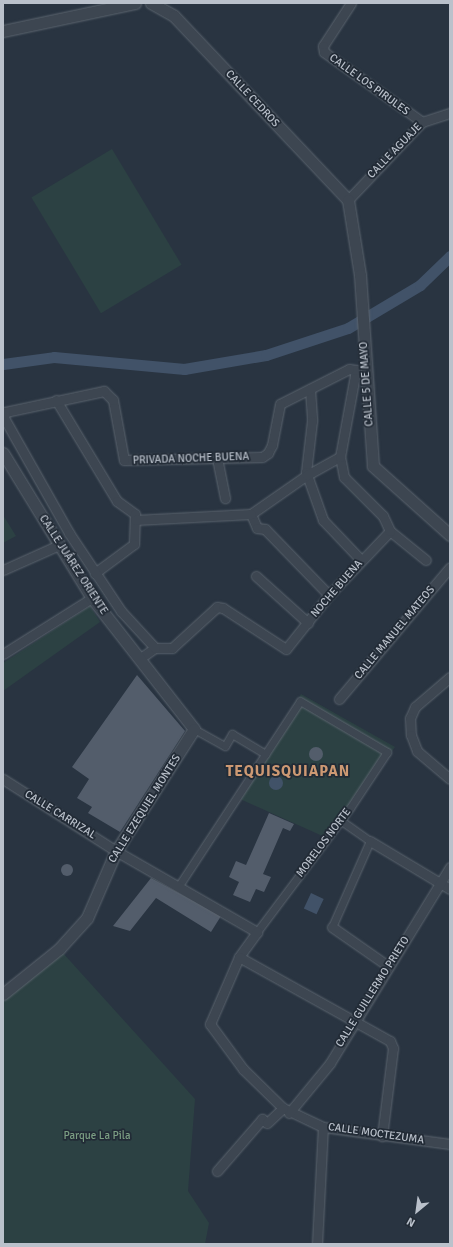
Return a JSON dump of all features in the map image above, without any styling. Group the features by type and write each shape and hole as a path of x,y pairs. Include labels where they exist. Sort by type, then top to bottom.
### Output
{"street":[{"path":"3,31 135,3"},
{"name":"CALLE CEDROS","path":"151,3 174,16 348,200"},
{"name":"CALLE LOS PIRULES","path":"351,3 323,46 324,52 422,122"},
{"name":"CALLE AGUAJE","path":"348,200 422,122 450,113"},
{"name":"CALLE 5 DE MAYO","path":"348,200 360,275 373,466 450,535"},
{"name":"PRIVADA NOCHE BUENA","path":"155,648 120,611 69,533 4,418 5,412 10,408 104,391 110,394 124,460 262,457 268,453 280,404 349,369 356,370 340,457"},
{"path":"310,389 312,421 307,475 323,520 361,560"},
{"path":"56,400 117,501 135,517 251,514 307,475 340,457 344,477 383,516 390,531 426,560"},
{"name":"CALLE JUÁREZ ORIENTE","path":"3,453 92,598 194,729"},
{"path":"217,458 225,498"},
{"path":"251,514 257,528 265,529 329,595"},
{"path":"95,573 134,544 135,517"},
{"name":"NOCHE BUENA","path":"139,659 155,648 172,648 217,607 223,608 282,649 291,646 329,595 390,531"},
{"path":"3,570 59,545"},
{"name":"CALLE MANUEL MATEOS","path":"339,699 450,567"},
{"path":"256,576 308,623"},
{"path":"3,654 92,598"},
{"path":"450,677 411,712 411,736 423,757 450,779"},
{"name":"MORELOS NORTE","path":"257,932 341,821 387,752 300,701 265,754"},
{"path":"178,887 265,754 232,734 225,746 194,729"},
{"name":"CALLE EZEQUIEL MONTES","path":"3,994 59,949 87,918 116,851 194,729"},
{"name":"CALLE CARRIZAL","path":"3,779 116,851 257,932"},
{"path":"341,821 370,841 450,889"},
{"path":"370,841 332,927 388,966"},
{"name":"CALLE GUILLERMO PRIETO","path":"217,1171 262,1119 267,1123 286,1110 330,1063 450,867"},
{"path":"257,932 239,957 210,1024 243,1069 286,1110"},
{"path":"239,957 356,1021 393,1044 382,1136"},
{"name":"CALLE MOCTEZUMA","path":"286,1110 323,1127 450,1144"},
{"path":"317,1244 323,1127"}],"green space":[{"path":"112,149 182,265 101,313 31,197"},
{"path":"3,515 16,536 3,543"},
{"path":"90,606 100,622 3,691 3,663"},
{"path":"301,694 395,747 327,838 240,799"},
{"name":"Parque La Pila","path":"62,952 195,1099 188,1191 209,1223 205,1244 3,1244 3,997"}],"water":[{"path":"276,776 281,778 283,783 281,788 276,790 271,788 269,783 271,778"},
{"path":"311,893 324,899 317,914 304,908"}],"building":[{"path":"137,675 185,731 120,832 88,813 92,807 77,798 89,779 72,767"},
{"path":"313,747 319,747 323,751 323,757 319,761 313,761 309,757 309,751"},
{"path":"269,813 294,824 290,831 283,828 263,874 271,877 264,892 256,889 250,902 233,895 239,882 229,877 236,861 246,865"},
{"path":"65,864 69,864 73,870 69,876 65,876 61,872 61,868"},
{"path":"151,878 221,916 211,932 156,898 130,931 113,926"}],"waterway":[{"path":"3,364 54,357 184,369 266,355 348,328 420,285 450,256"}],"district":[{"name":"TEQUISQUIAPAN","path":"288,772"}]}
